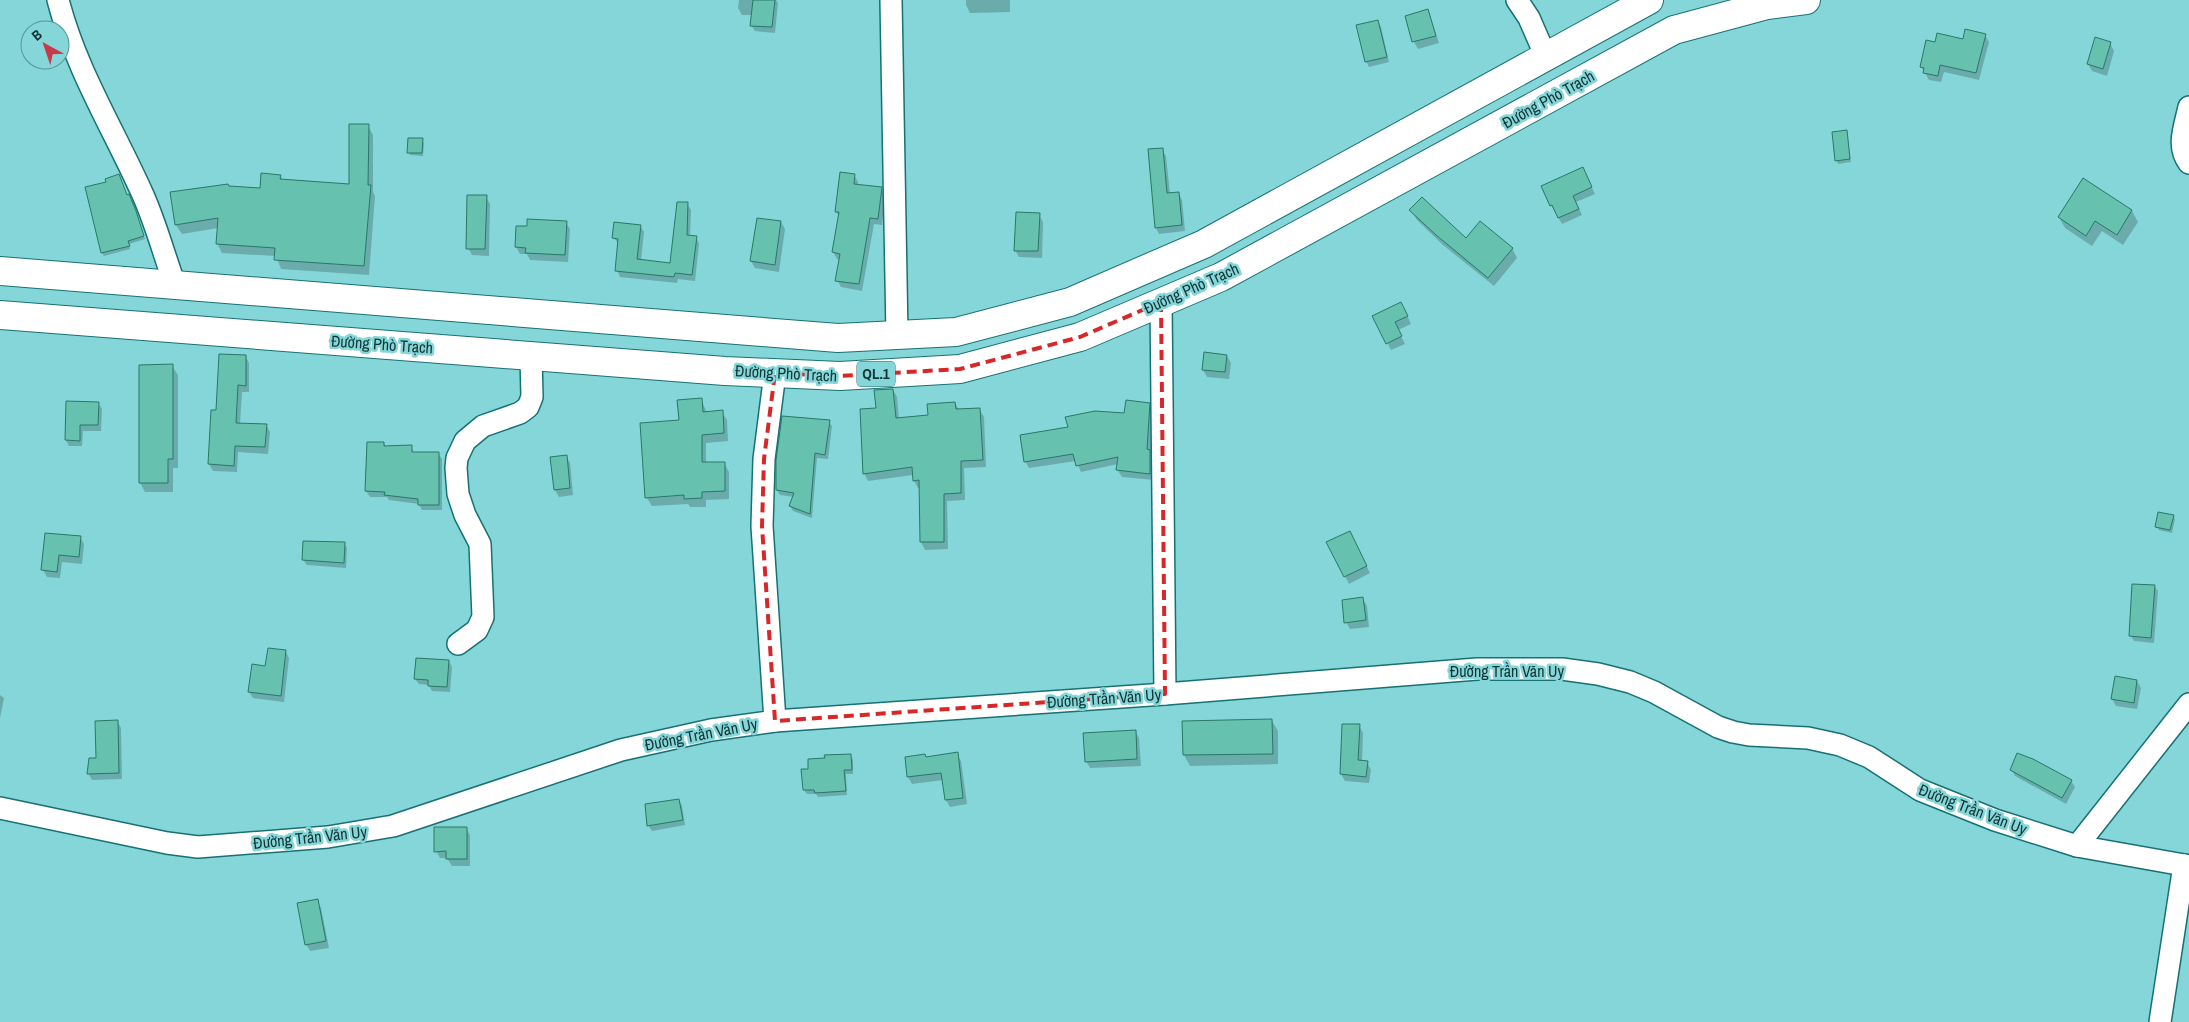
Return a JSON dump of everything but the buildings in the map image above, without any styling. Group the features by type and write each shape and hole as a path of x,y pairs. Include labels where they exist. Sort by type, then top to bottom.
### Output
{"highway":[{"name":"QL.1","path":"0,270 838,338 956,332 1070,302 1204,244 1649,0"},
{"name":"Đường Phò Trạch","path":"0,315 775,373 840,376 960,369 1080,337 1221,277 1674,30 1767,5 1806,0"}],"street":[{"path":"58,0 67,31 91,90 143,194 175,285"},
{"path":"891,0 897,335"},
{"path":"1517,0 1529,18 1546,57"},
{"path":"2189,107 2181,146 2183,154 2189,163"},
{"path":"1161,302 1165,694"},
{"path":"458,644 477,630 483,617 480,544 465,515 458,494 457,458 465,441 483,426 520,414 528,407 532,397 531,356"},
{"path":"775,373 764,459 762,526 775,721"},
{"name":"Đường Trần Văn Uy","path":"0,808 167,843 198,846 328,837 393,826 621,750 711,730 775,721 1165,694 1477,668 1562,669 1598,674 1630,682 1646,688 1718,727 1733,732 1749,735 1808,738 1840,745 1869,757 1920,790 1995,820 2077,846 2187,866"},
{"path":"2077,846 2189,704"},
{"path":"2160,1022 2187,866"}],"highlighted area":[{"path":"1161,302 1165,694 775,721 762,526 764,459 775,373 840,376 960,369 1080,337"}]}
